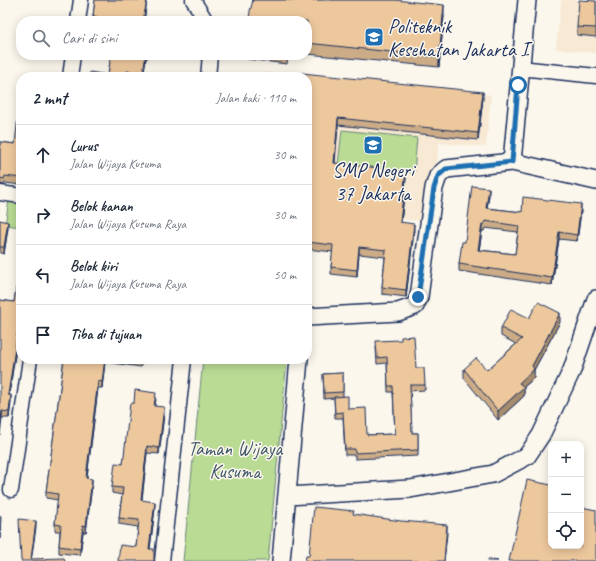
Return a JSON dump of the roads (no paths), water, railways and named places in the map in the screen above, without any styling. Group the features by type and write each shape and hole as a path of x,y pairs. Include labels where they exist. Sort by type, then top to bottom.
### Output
{"street":[{"path":"79,16 81,0"},
{"path":"193,0 203,16"},
{"path":"512,162 527,0"},
{"path":"71,72 72,60"},
{"path":"208,72 210,60"},
{"path":"520,68 596,76"},
{"path":"312,317 398,312 414,306 418,297 434,188 438,176 446,169 512,162 596,181"},
{"path":"0,193 16,195"},
{"path":"287,496 410,489 493,474 527,456 541,435 572,370 596,299"},
{"path":"11,490 29,364"},
{"path":"162,561 183,364"},
{"path":"281,561 299,364"}],"place":[{"name":"Politeknik Kesehatan Jakarta I","path":"374,37"},
{"name":"SMP Negeri 37 Jakarta","path":"373,145"}],"park label":[{"name":"Taman Wijaya Kusuma","path":"235,460"}]}
